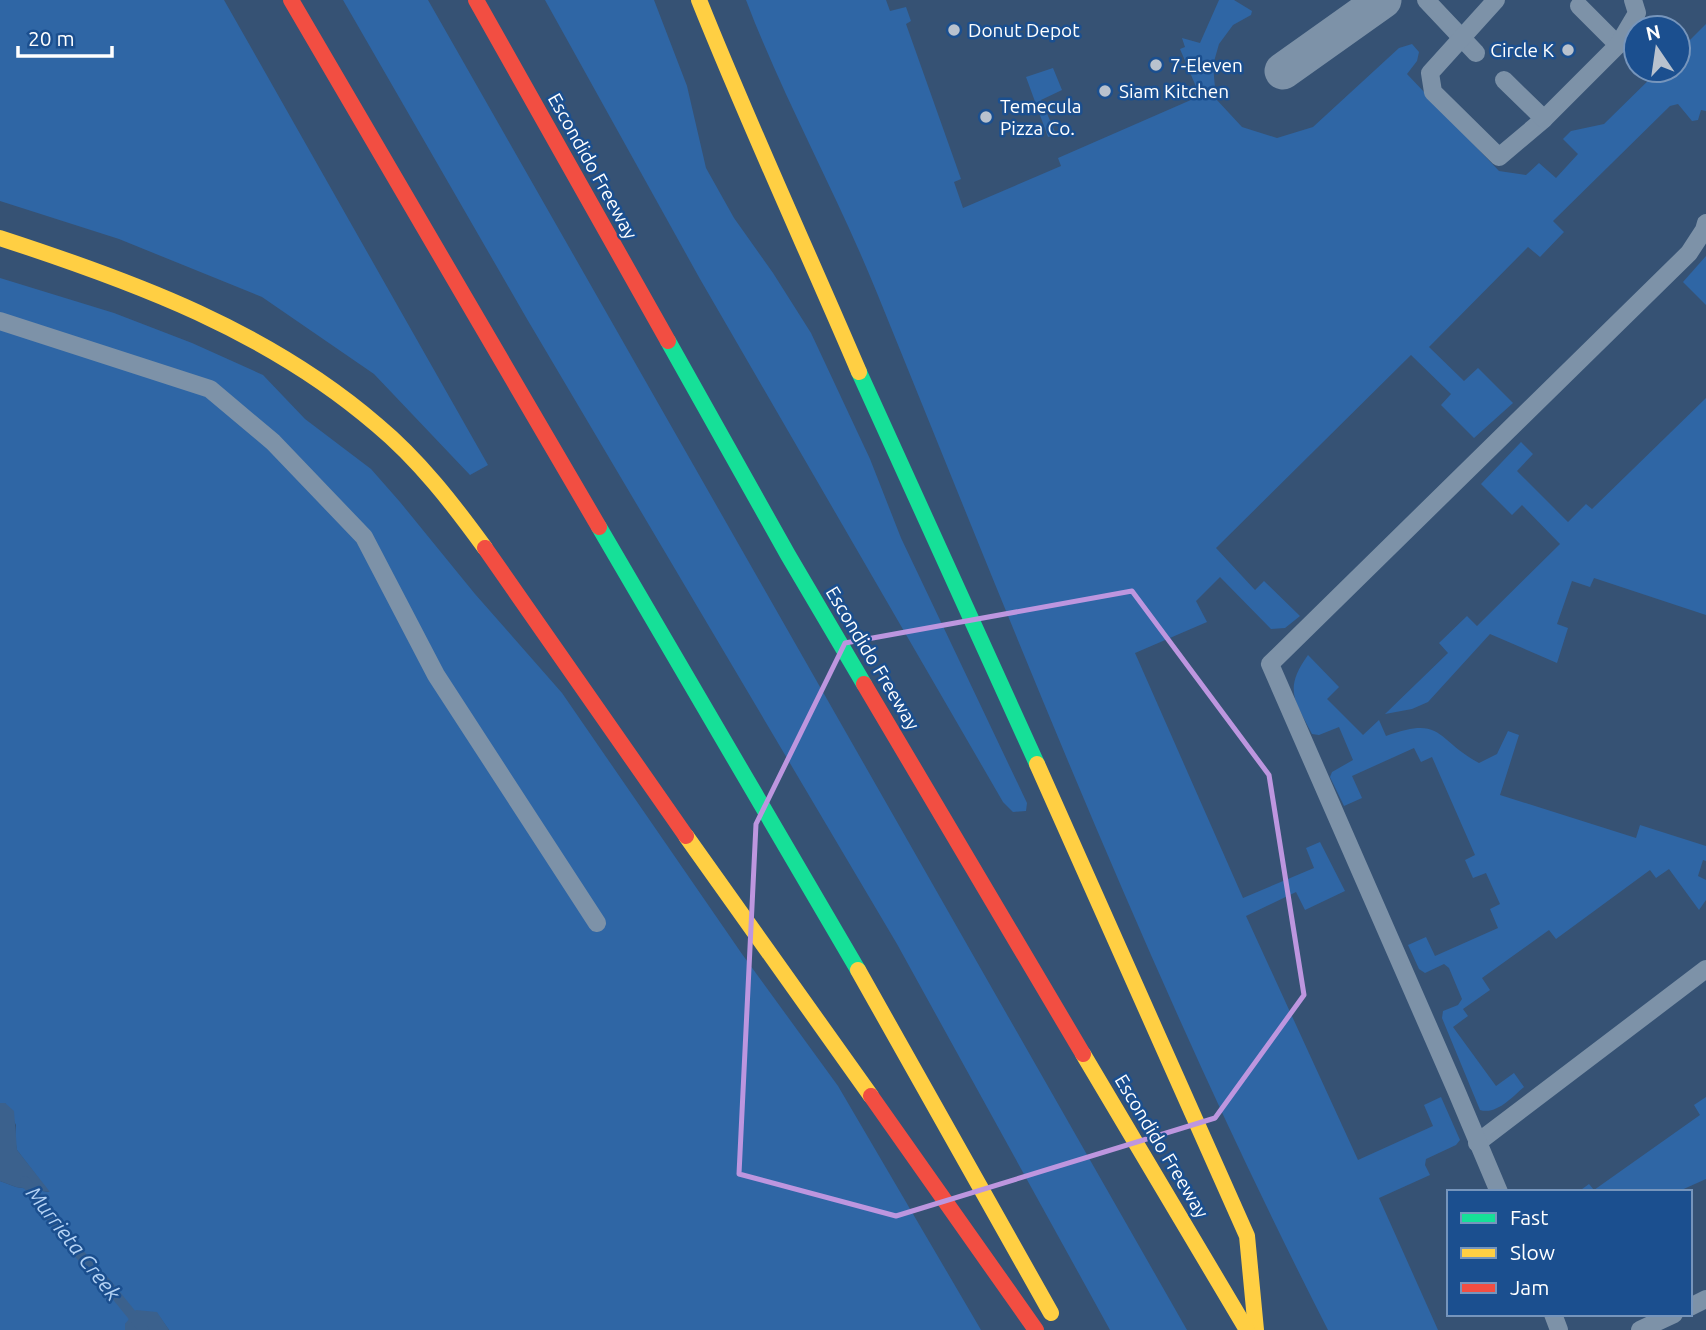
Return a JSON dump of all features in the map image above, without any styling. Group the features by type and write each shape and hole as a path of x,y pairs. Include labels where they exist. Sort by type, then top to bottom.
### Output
{"highway":[{"path":"291,0 913,1065 1060,1330"},
{"name":"Escondido Freeway","path":"476,0 788,555 1247,1330"},
{"path":"699,0 741,105 800,234 890,445 994,669 1247,1236 1256,1330"},
{"path":"0,238 90,266 228,323 276,351 333,391 377,424 410,455 476,535 603,720 749,921 1036,1330"}],"street":[{"path":"1283,71 1383,0"}],"lane":[{"path":"1426,0 1476,53"},
{"path":"1496,0 1430,73 1433,92 1499,157 1544,119 1618,46 1637,13 1633,0"},
{"path":"1579,6 1618,46"},
{"path":"1504,80 1544,119"},
{"path":"1498,1190 1270,664 1689,253 1706,223"},
{"path":"0,321 210,388 273,442 363,537 436,675 597,923"},
{"path":"1477,1143 1706,969"},
{"path":"1640,1330 1670,1316"}],"highlighted area":[{"path":"1132,591 1269,775 1304,995 1215,1118 896,1216 739,1174 756,824 845,643"}],"shaded area":[{"path":"0,0 224,0 488,465 470,475 374,374 262,297 119,239 0,201"},
{"path":"343,0 428,0 1187,1330 1110,1330 897,944 527,319"},
{"path":"545,0 654,0 687,86 706,168 734,218 811,333 870,459 901,538 1027,803 1026,811 1013,812 1003,802 700,279"},
{"path":"746,0 886,0 890,11 906,7 911,21 906,24 961,179 954,182 963,208 1061,166 1058,158 1200,96 1180,49 1185,47 1182,38 1200,43 1219,0 1234,0 1252,11 1251,15 1233,25 1219,44 1213,65 1216,99 1242,127 1277,138 1313,127 1399,48 1412,44 1419,52 1417,61 1407,74 1499,171 1526,175 1539,163 1556,178 1578,154 1563,139 1571,131 1604,124 1645,84 1692,84 1692,38 1706,24 1706,111 1701,110 1698,120 1692,121 1678,104 1670,106 1553,221 1564,232 1540,257 1528,247 1429,347 1464,381 1478,368 1513,403 1474,438 1441,405 1451,394 1411,355 1216,548 1255,590 1264,581 1300,616 1285,628 1271,629 1220,577 1196,601 1207,622 1135,653 1243,898 1314,868 1306,848 1320,842 1345,891 1305,910 1296,892 1246,916 1358,1160 1433,1126 1424,1105 1441,1097 1460,1140 1456,1145 1426,1159 1425,1165 1430,1175 1379,1198 1438,1330 1328,1330 1265,1203 1147,946 861,256"},
{"path":"1053,68 1062,90 1041,100 1056,134 1048,137 1026,77"},
{"path":"1706,256 1706,305 1683,282"},
{"path":"0,278 114,313 192,343 263,375 305,419 371,469 562,693 742,954 838,1086 981,1330 169,1330 157,1313 125,1324 125,1330 0,1330 0,1181 16,1187 49,1192 17,1150 16,1125 5,1103 0,1103"},
{"path":"1706,398 1706,615 1594,578 1590,587 1572,581 1557,624 1568,628 1557,663 1490,634 1428,702 1412,709 1385,714 1448,653 1439,643 1467,616 1477,626 1560,544 1522,505 1512,515 1481,484 1521,442 1533,454 1517,471 1568,522 1586,504 1592,509"},
{"path":"1308,655 1339,687 1327,699 1363,735 1379,720 1386,736 1405,730 1429,729 1479,763 1497,754 1508,731 1519,735 1500,795 1636,838 1640,825 1706,846 1706,861 1703,860 1698,876 1706,880 1706,900 1699,910 1669,869 1656,878 1650,870 1556,939 1549,930 1482,978 1490,990 1463,1009 1468,1016 1453,1027 1496,1086 1514,1073 1524,1087 1498,1108 1480,1110 1442,1018 1443,1011 1458,1005 1462,999 1449,968 1444,964 1425,973 1419,969 1408,945 1426,937 1435,956 1498,928 1490,909 1500,904 1486,873 1473,878 1465,860 1475,855 1432,757 1421,762 1414,748 1352,776 1362,798 1344,806 1330,777 1332,772 1353,760 1339,727 1319,735 1312,734 1294,695 1296,677"},
{"path":"1706,1097 1706,1179 1681,1190 1594,1190 1700,1115 1694,1105"},
{"path":"0,1103 5,1103 14,1111 17,1150 50,1192 16,1187 0,1181"},
{"path":"1589,1184 1594,1190 1581,1190"},
{"path":"136,1310 157,1312 169,1330 125,1330 125,1324"}],"waterway":[{"name":"Murrieta Creek","path":"25,1181 72,1246 144,1330"}],"traffic: fast":[{"path":"668,341 864,684"},
{"path":"859,372 1037,764"},
{"path":"599,527 858,970"}],"traffic: slow":[{"path":"699,0 859,372"},
{"path":"0,238 150,292 245,336 291,362 335,392 407,453 435,483 485,548"},
{"path":"1037,764 1247,1236 1256,1330"},
{"path":"686,836 871,1096"},
{"path":"858,970 1051,1313"},
{"path":"1083,1054 1247,1330"}],"traffic: jam":[{"path":"291,0 599,527"},
{"path":"476,0 668,341"},
{"path":"485,548 686,836"},
{"path":"864,684 1083,1054"},
{"path":"871,1096 1036,1330"}],"place":[{"name":"Donut Depot","path":"954,30"},
{"name":"Circle K","path":"1568,50"},
{"name":"7-Eleven","path":"1156,65"},
{"name":"Siam Kitchen","path":"1105,91"},
{"name":"Temecula Pizza Co.","path":"986,117"}]}
